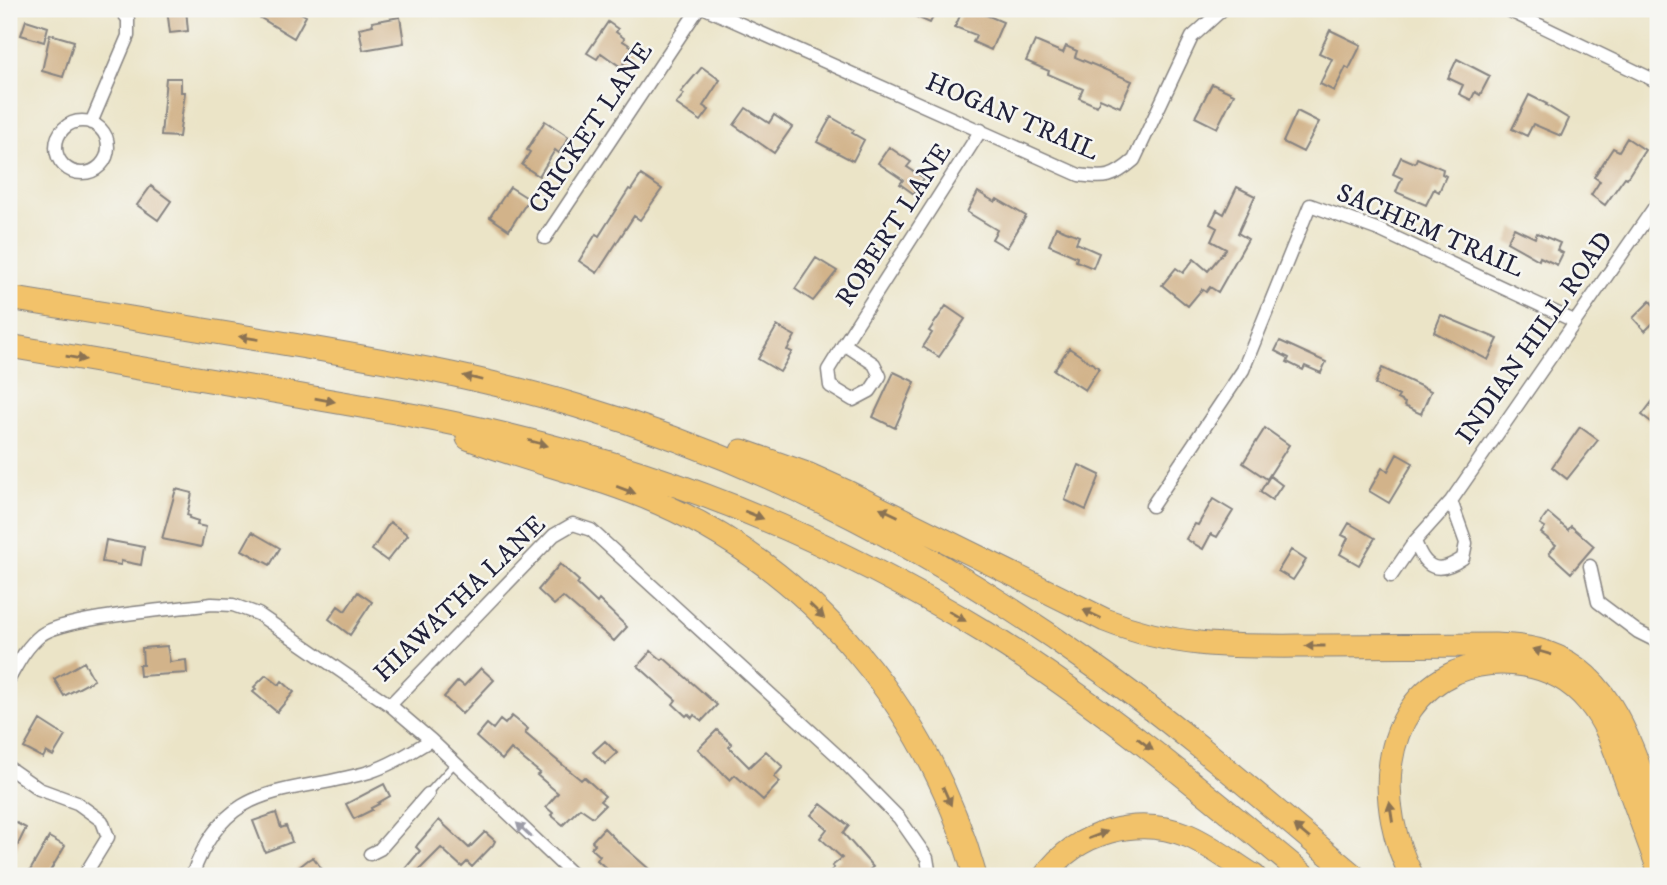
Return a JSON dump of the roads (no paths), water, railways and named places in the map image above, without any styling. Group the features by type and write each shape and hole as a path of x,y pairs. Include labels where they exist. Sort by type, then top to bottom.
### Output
{"highway":[{"path":"9,298 465,376 632,424 741,464 846,512 907,545 1091,663 1354,876"},
{"path":"9,346 400,412 512,436 664,481 781,526 885,576 985,632 1080,695 1162,758 1305,876"},
{"path":"400,412 497,449 592,477 661,504 730,542 779,576 839,632 869,666 896,703 945,790 975,876"},
{"path":"632,424 733,448 807,474 1105,620 1148,636 1222,646 1495,645 1537,650 1555,656 1588,677 1613,708 1632,749 1658,821"},
{"path":"1412,876 1395,833 1389,796 1390,762 1397,734 1408,713 1435,684 1463,670 1497,663 1515,663 1548,672 1577,689 1588,701 1609,734 1658,867"},
{"path":"1045,876 1057,861 1081,843 1108,831 1137,827 1164,829 1192,837 1254,876"}],"street":[{"path":"91,123 128,36 128,19 120,9"},
{"name":"CRICKET LANE","path":"545,238 698,9"},
{"name":"HOGAN TRAIL","path":"707,9 1079,174 1099,178 1117,175 1134,160 1192,37 1223,9"},
{"path":"1507,9 1658,82"},
{"path":"83,121 91,123 104,134 108,142 106,159 94,171 77,173 62,165 55,149 57,140 66,126 83,121"},
{"name":"ROBERT LANE","path":"844,344 874,364 880,376 870,391 853,400 831,386 828,370 844,344 981,130"},
{"name":"INDIAN HILL ROAD","path":"1391,576 1415,541 1451,501 1658,202"},
{"name":"SACHEM TRAIL","path":"1152,506 1243,370 1310,205 1379,230 1574,321"},
{"path":"1415,541 1421,557 1431,566 1449,568 1463,558 1466,543 1451,501"},
{"name":"HIAWATHA LANE","path":"9,679 27,649 43,634 68,624 212,604 233,605 258,614 390,705 554,535 573,524 591,530 840,758 899,818 927,858 930,876"},
{"path":"1590,566 1598,602 1638,632 1658,642"},
{"path":"390,705 431,740 574,876"},
{"path":"192,876 215,830 234,810 271,792 369,771 398,759 431,740"},
{"path":"9,768 39,789 77,803 102,821 108,837 84,876"},
{"path":"370,854 380,849 428,794"}],"lane":[{"path":"428,794 455,763"}]}
